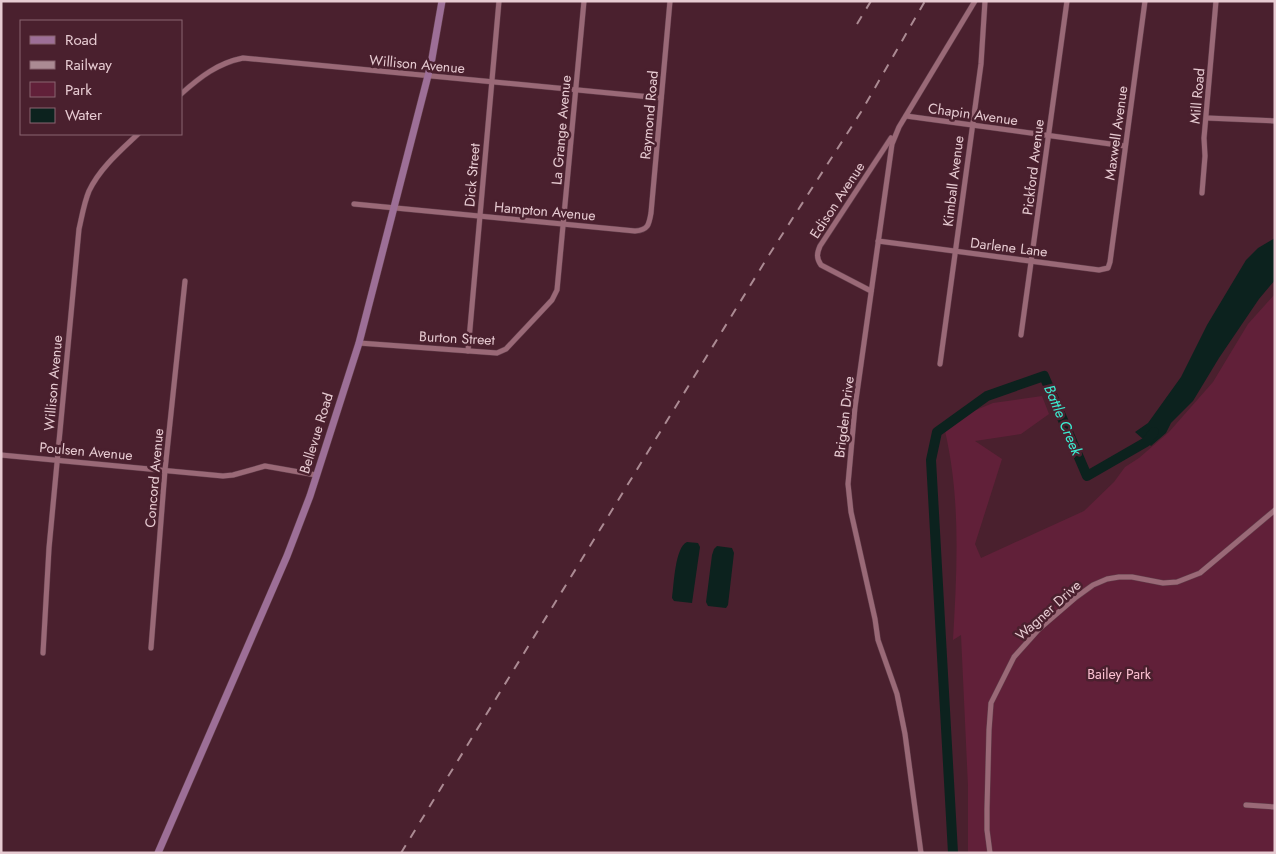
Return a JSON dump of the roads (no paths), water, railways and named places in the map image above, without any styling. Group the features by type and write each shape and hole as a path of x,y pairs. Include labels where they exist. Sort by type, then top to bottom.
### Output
{"street":[{"name":"Bellevue Road","path":"158,853 287,556 309,500 359,343 436,43 442,1"},
{"name":"Dick Street","path":"468,351 499,1"},
{"name":"La Grange Avenue","path":"557,290 584,1"},
{"name":"Raymond Road","path":"645,229 649,226 651,213 670,1"},
{"name":"Brigden Drive","path":"921,853 919,826 898,702 878,640 851,512 848,484 855,407 892,144 899,127 975,1"},
{"name":"Kimball Avenue","path":"940,364 981,64 985,1"},
{"name":"Pickford Avenue","path":"1021,335 1067,1"},
{"name":"Maxwell Avenue","path":"1108,268 1145,1"},
{"name":"Mill Road","path":"1202,193 1216,1"},
{"name":"Willison Avenue","path":"182,93 218,66 243,58 661,98"},
{"name":"Chapin Avenue","path":"906,116 1125,146"},
{"path":"1207,118 1275,121"},
{"name":"Edison Avenue","path":"871,291 821,264 817,254 820,246 899,127"},
{"name":"Willison Avenue","path":"43,653 57,460 79,230 84,206 90,190 114,157 137,135"},
{"name":"Hampton Avenue","path":"354,204 635,231 645,229"},
{"name":"Darlene Lane","path":"878,241 1099,270 1108,268"},
{"name":"Concord Avenue","path":"151,648 165,470 185,281"},
{"name":"Burton Street","path":"359,343 497,353 506,349 552,300 557,290"},
{"name":"Poulsen Avenue","path":"1,455 223,476 265,466 316,475"},
{"name":"Wagner Drive","path":"990,853 987,809 991,703 1014,656 1039,629 1093,584 1119,577 1163,582 1177,582 1186,579 1200,573 1275,510"},
{"path":"1246,805 1275,806"}],"water":[{"path":"1275,238 1275,280 1259,299 1219,358 1193,401 1171,423 1166,433 1151,446 1135,432 1148,423 1181,377 1207,325 1246,260 1258,248"},
{"path":"687,542 698,543 700,547 692,603 674,601 672,598 678,558 683,545"},
{"path":"717,546 732,548 734,553 728,605 726,608 708,606 706,602 712,555"}],"waterway":[{"name":"Battle Creek","path":"953,853 931,460 937,432 987,396 1044,376 1087,476 1146,442 1154,432"}],"railway":[{"path":"857,24 871,1"},
{"path":"401,853 769,255 861,112 925,1"}],"park label":[{"name":"Bailey Park","path":"1119,674"}]}
